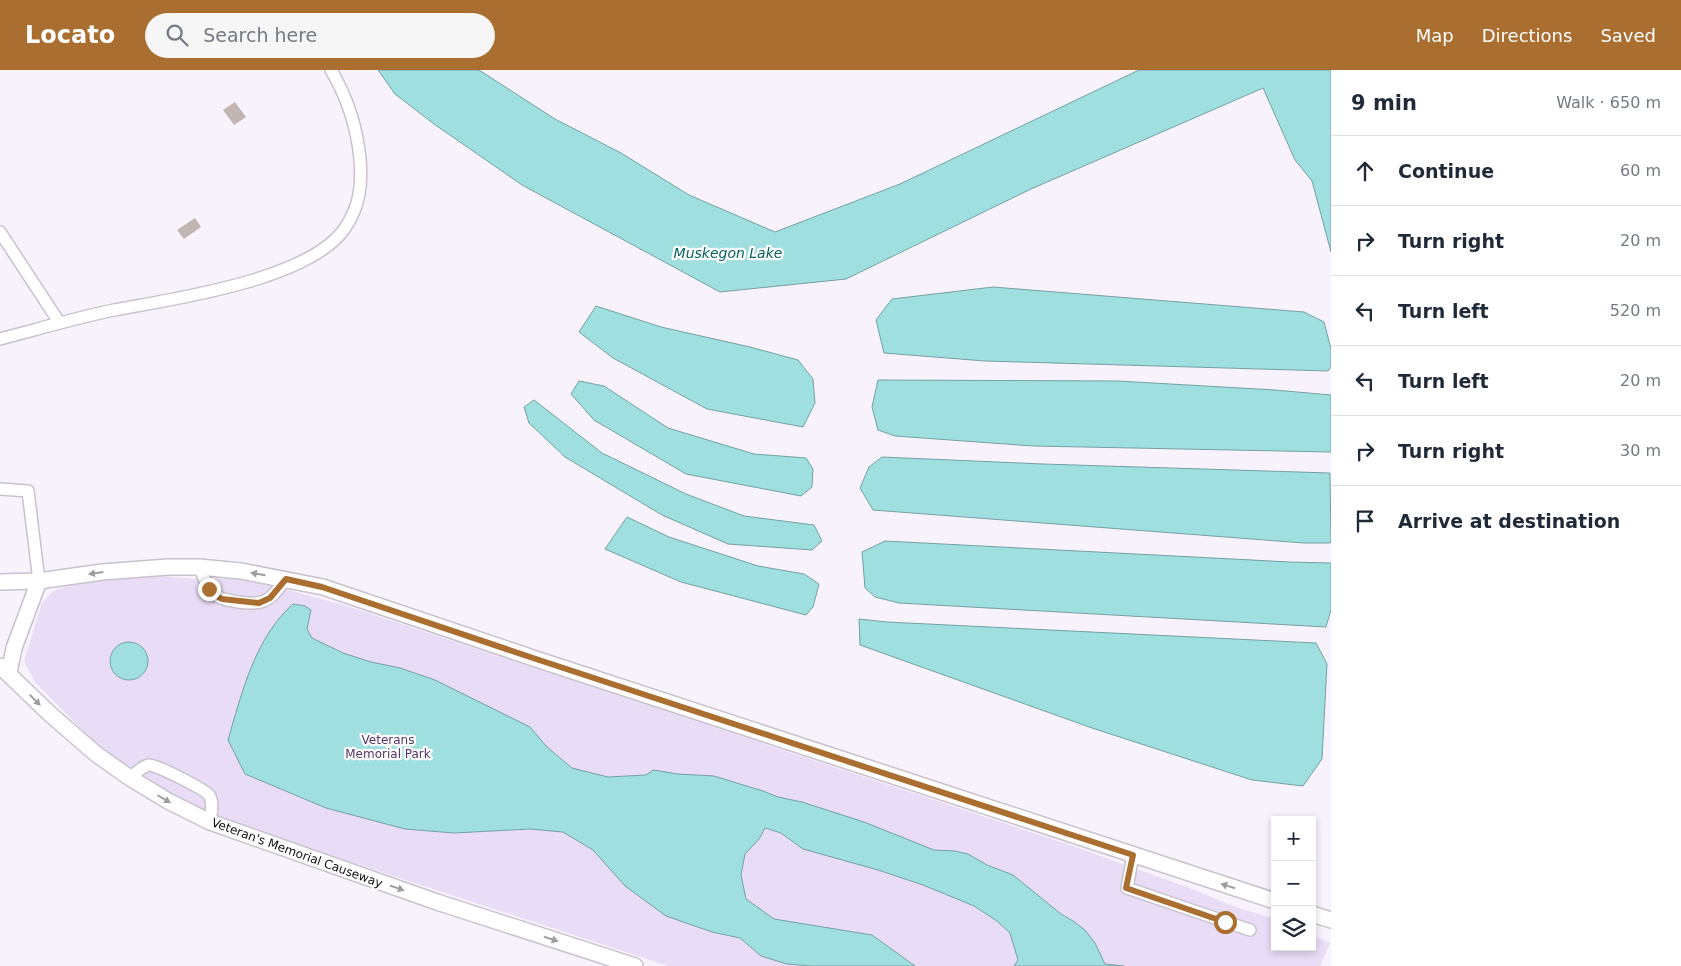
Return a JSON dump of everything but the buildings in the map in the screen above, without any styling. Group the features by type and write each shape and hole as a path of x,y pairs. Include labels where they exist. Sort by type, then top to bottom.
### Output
{"main road":[{"path":"0,582 39,581 102,572 168,567 199,567 241,571 322,587 1271,900"},
{"path":"4,670 39,581"},
{"name":"Veteran's Memorial Causeway","path":"4,670 96,754 130,778 168,801 210,822 436,902 635,966"}],"lane":[{"path":"0,339 60,322 197,296 244,283 289,267 332,243 344,230 354,213 361,182 359,151 353,120 331,70"},
{"path":"0,232 60,322"},
{"path":"0,489 28,491 39,581"},
{"path":"199,567 212,593 222,599 240,602 263,602 270,598 286,579"},
{"path":"130,778 145,766 152,765 188,782 205,792 211,799 210,822"},
{"path":"1133,855 1126,888 1250,930"}],"green space":[{"name":"Veterans Memorial Park","path":"163,576 198,579 248,579 344,605 1070,845 1195,890 1235,907 1271,918 1271,951 1316,951 1316,937 1330,943 1320,966 668,966 235,824 187,803 127,769 94,742 35,682 24,661 42,603 53,591 78,583"}],"water":[{"name":"Muskegon Lake","path":"378,70 479,70 555,119 621,153 689,195 775,232 900,184 1139,70 1331,70 1331,252 1312,181 1295,160 1263,88 1031,189 846,279 720,292 522,185 434,124 395,94"},
{"path":"993,287 1304,312 1324,322 1331,349 1331,367 1328,371 985,361 884,353 876,320 892,299"},
{"path":"596,306 661,327 798,360 813,379 815,403 803,427 707,409 613,358 579,332"},
{"path":"878,380 1118,381 1331,395 1331,452 1033,446 895,436 878,430 872,407"},
{"path":"579,381 604,386 668,428 754,454 806,458 813,469 812,487 801,496 686,474 594,420 571,394"},
{"path":"534,400 602,453 686,494 744,516 814,525 822,541 812,550 728,544 662,515 565,457 529,423 524,407"},
{"path":"882,457 1330,473 1331,541 1330,543 1304,543 873,510 860,488 869,467"},
{"path":"627,517 669,537 758,566 804,574 819,584 813,607 806,615 681,582 605,549"},
{"path":"885,541 1331,563 1331,610 1326,627 899,603 875,597 865,588 862,552"},
{"path":"293,604 305,606 311,610 307,629 312,638 343,653 371,662 400,668 435,680 530,727 547,747 572,768 608,777 646,775 653,770 678,774 714,776 864,822 934,850 968,854 987,865 1013,875 1061,914 1085,930 1095,943 1105,964 1124,966 1014,966 1018,960 1010,933 997,921 974,906 923,885 878,870 803,849 781,833 765,828 759,839 745,854 741,875 746,899 774,919 872,935 915,966 811,966 787,964 761,956 740,938 712,932 666,916 625,886 593,850 563,832 530,829 454,833 405,829 326,808 245,774 228,740 245,685 259,649 280,618"},
{"path":"859,619 887,622 1316,643 1327,664 1322,759 1303,786 1252,780 1092,728 860,645"},
{"path":"129,642 143,647 148,661 143,675 129,680 115,675 110,661 115,647"}],"route":[{"path":"209,589 222,599 259,603 270,598 286,579 322,587 1133,855 1126,888 1225,922"}]}
